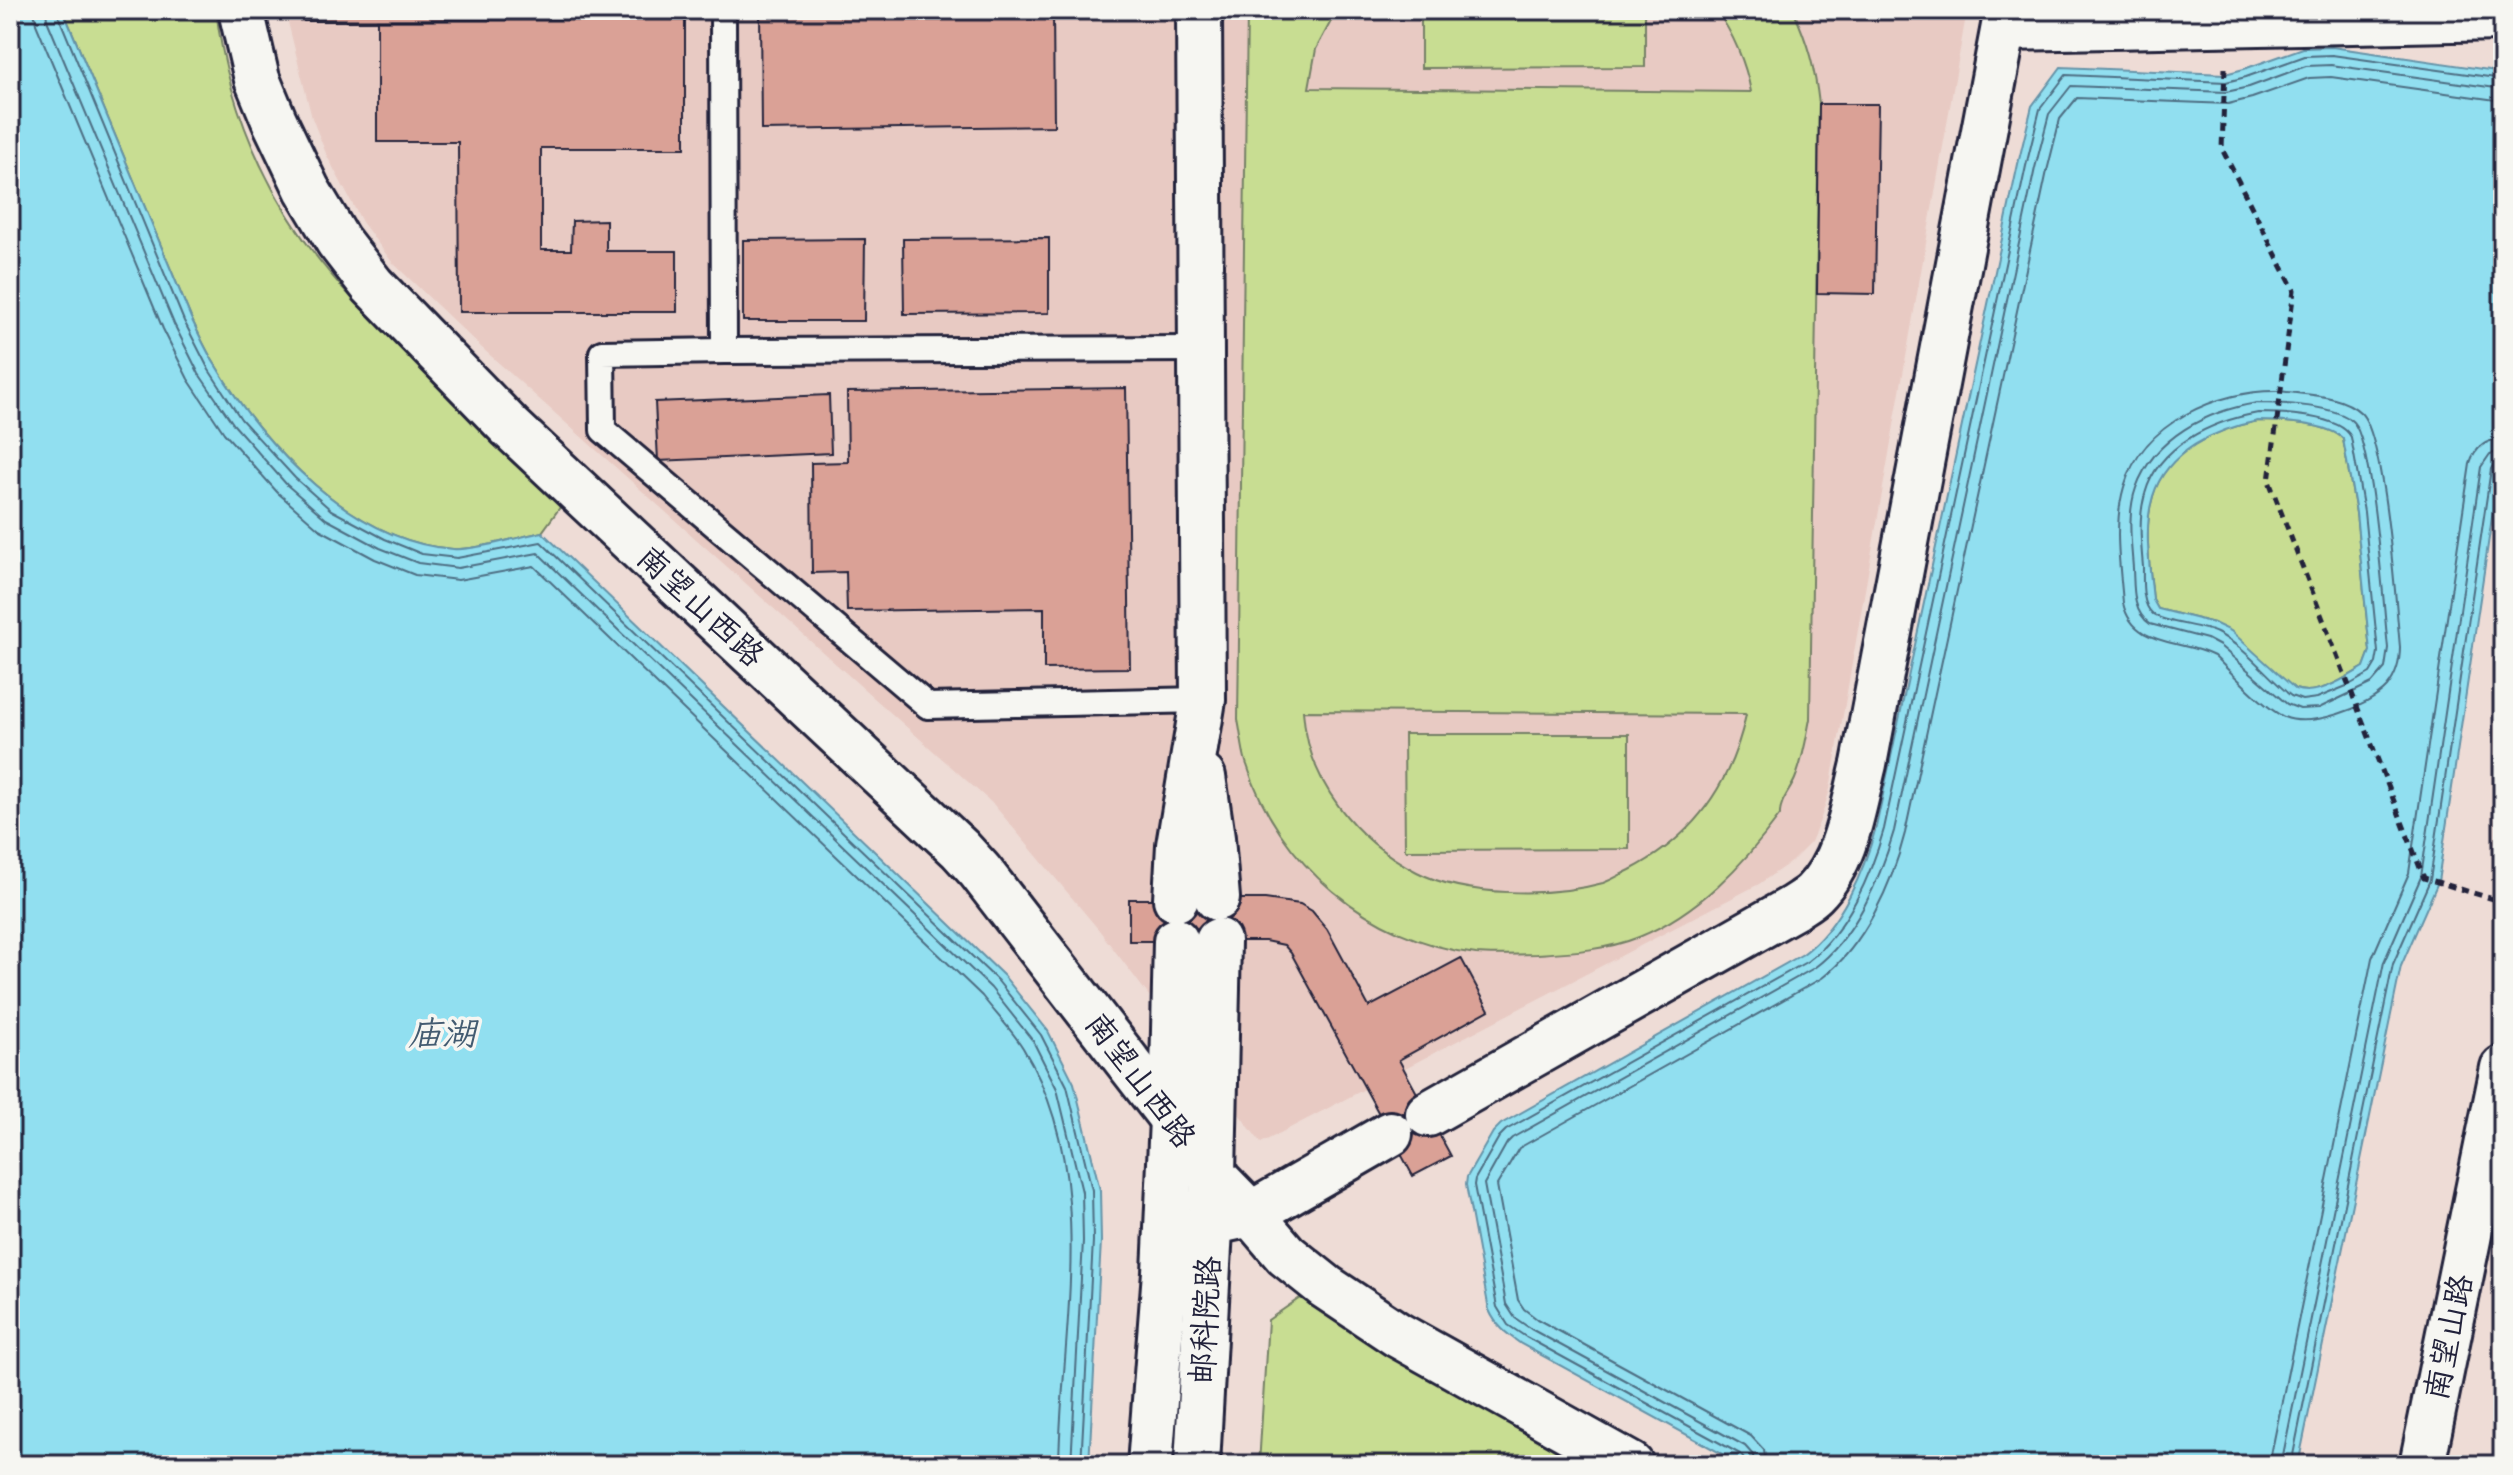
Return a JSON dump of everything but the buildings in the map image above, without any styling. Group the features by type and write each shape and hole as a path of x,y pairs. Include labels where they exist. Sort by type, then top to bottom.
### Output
{"street":[{"name":"南望山西路","path":"241,10 257,79 274,120 322,215 372,285 510,427 960,849 1172,1119 1213,1175 1231,1218 1398,1335 1631,1465"},
{"path":"1150,1465 1172,1119 1197,920 1212,838 1200,718 1199,10"},
{"path":"1428,1114 1793,908 1813,894 1831,872 1843,845 1864,764 2006,19 2503,18"},
{"path":"1197,920 1213,1175"},
{"name":"南望山路","path":"2422,1465 2503,1068"},
{"path":"1167,1231 1231,1218 1390,1134"},
{"name":"邮科院路","path":"1197,1465 1231,1218"}],"lane":[{"path":"723,10 724,351"},
{"path":"1200,718 928,706 603,430 602,353 1201,349"}],"path":[{"path":"2225,74 2222,149 2294,290 2269,481 2424,878 2503,902"}],"shaded area":[{"path":"285,10 1967,10 1830,789 1811,842 1792,861 1759,884 1261,1143 1099,930 994,805 482,348 392,262 362,222 327,156 312,118"}],"green space":[{"path":"63,10 216,10 232,89 260,164 279,200 325,267 352,298 566,499 542,532 462,549 417,543 381,529 347,510 315,485 259,428 212,360 191,318"},
{"path":"1247,10 1337,10 1316,49 1309,88 1751,92 1738,49 1716,10 1793,10 1810,56 1819,104 1810,719 1795,779 1783,801 1780,815 1766,834 1735,869 1700,901 1681,915 1639,937 1589,950 1537,954 1476,954 1437,946 1400,933 1365,914 1333,891 1305,864 1280,833 1260,799 1246,762 1238,720","holes":["1303,711 1745,714 1731,764 1720,786 1691,825 1673,842 1653,857 1603,883 1559,891 1509,892 1437,880 1417,872 1374,843 1355,826 1325,785 1314,762"]},
{"path":"1421,10 1645,10 1645,67 1421,68"},
{"path":"2258,421 2316,426 2343,439 2356,513 2370,651 2364,667 2331,685 2312,690 2295,689 2214,623 2158,609 2153,600 2148,521 2160,480 2169,466 2195,444 2226,430"},
{"path":"1404,734 1629,734 1629,849 1405,850"},
{"path":"1300,1298 1589,1465 1259,1465 1268,1320"}],"water":[{"name":"庙湖","path":"10,10 63,10 191,318 212,360 236,397 286,457 347,510 381,529 417,543 462,549 542,532 1004,976 1048,1031 1074,1083 1100,1190 1101,1241 1089,1465 10,1465"},
{"path":"2332,47 2503,72 2503,443 2438,882 2401,966 2298,1465 1742,1465 1521,1344 1502,1329 1489,1310 1467,1177 1493,1132 1501,1124 1803,954 1829,929 1849,896 1876,827 2032,106 2061,67 2225,74 2303,48","holes":["2258,421 2316,426 2343,439 2356,513 2370,651 2364,667 2331,685 2312,690 2295,689 2231,631 2214,623 2158,609 2153,600 2148,521 2160,480 2169,466 2195,445 2210,436"]}]}
